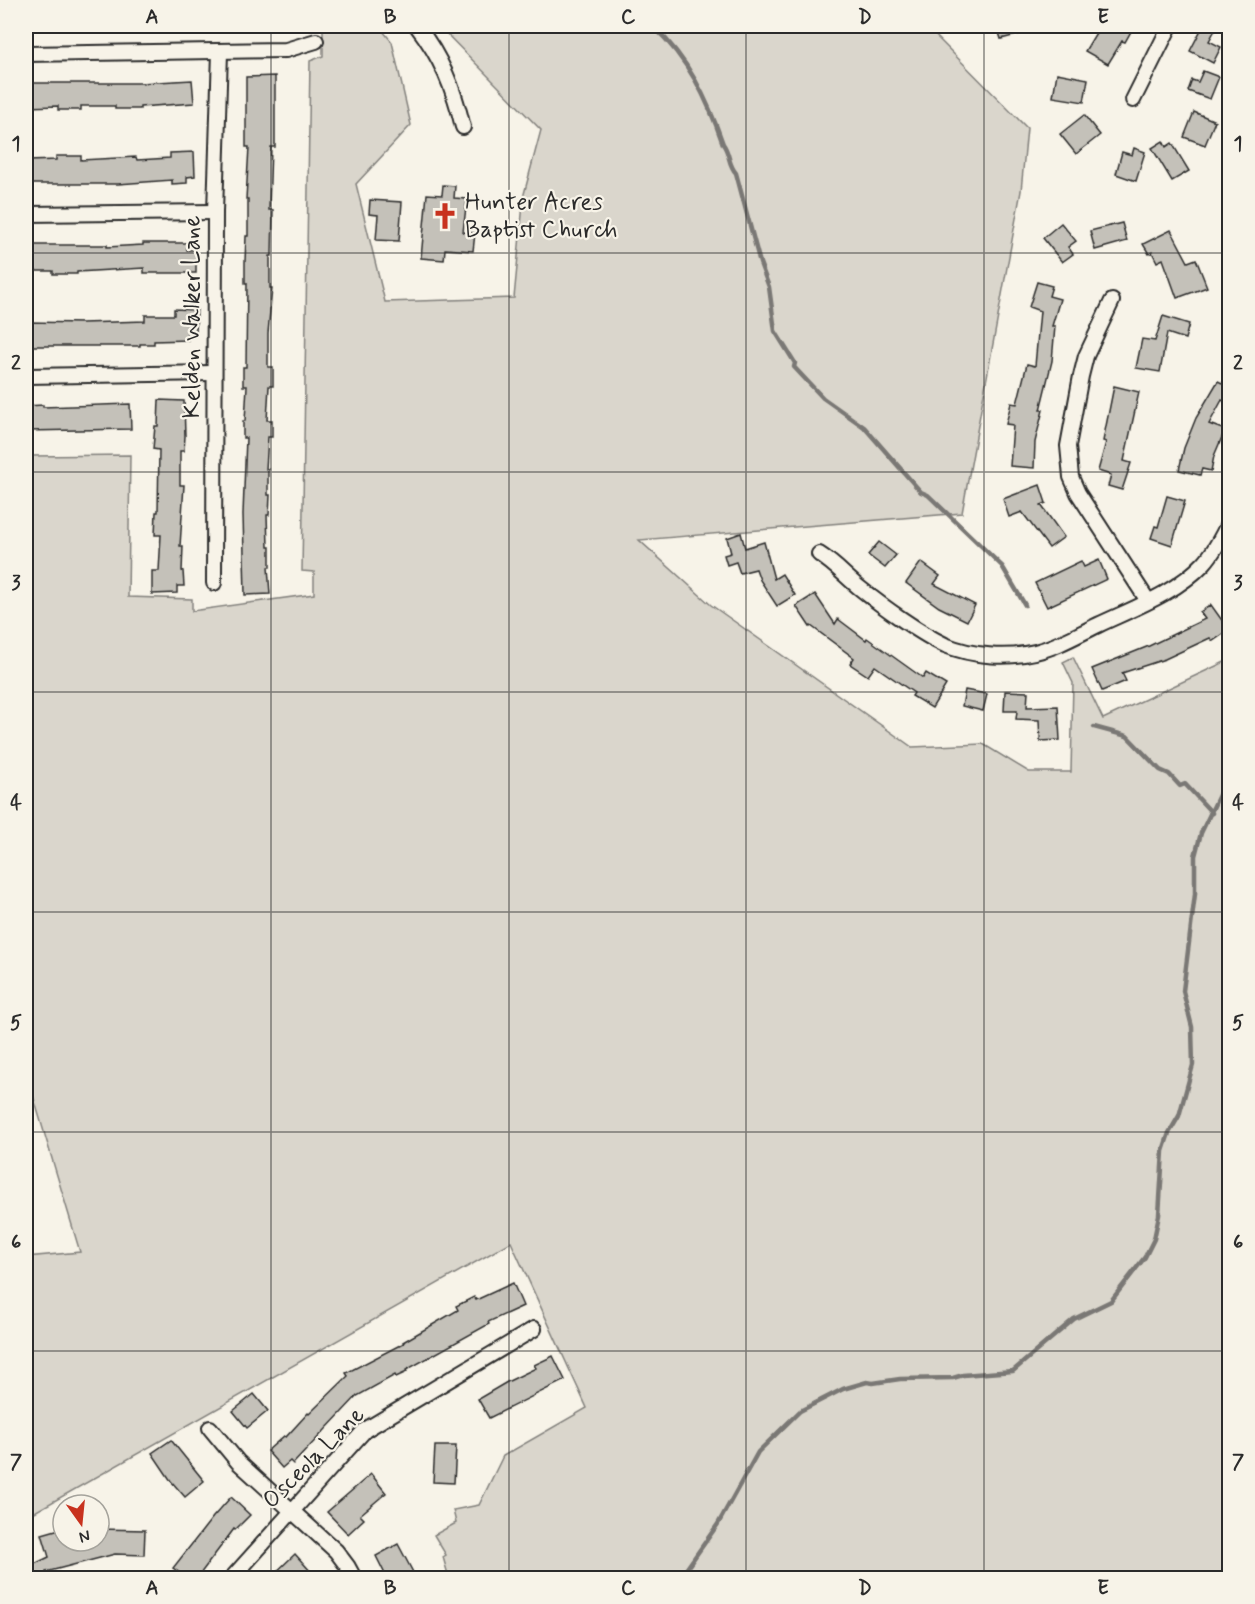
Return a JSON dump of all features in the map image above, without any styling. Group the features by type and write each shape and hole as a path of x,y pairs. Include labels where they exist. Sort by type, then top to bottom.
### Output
{"street":[{"path":"417,26 440,59 452,87 464,127"},
{"path":"1133,100 1170,26"},
{"path":"26,54 286,50 316,41"},
{"name":"Kelden Walker Lane","path":"214,583 213,373 220,52"},
{"path":"26,214 215,212"},
{"path":"1112,301 1086,356 1068,446 1068,462 1078,493 1148,602"},
{"path":"26,376 213,373"},
{"path":"819,554 836,565 861,589 929,637 945,645 974,653 1007,656 1054,646 1148,602 1182,581 1204,563 1216,548 1230,520"},
{"name":"Osceola Lane","path":"232,1578 366,1430 534,1329"},
{"path":"210,1428 238,1462 336,1551 354,1578"}],"shaded area":[{"path":"323,26 379,26 392,42 411,125 356,184 385,302 514,298 524,194 541,130 439,26 926,26 1027,128 1021,191 962,513 639,540 711,605 912,747 983,744 1029,772 1071,772 1073,683 1063,662 1073,657 1103,719 1229,660 1229,1578 449,1578 443,1557 446,1555 434,1535 456,1523 453,1510 479,1505 503,1456 587,1408 511,1242 68,1493 51,1493 51,1503 26,1517 26,1257 80,1252 26,1072 26,496 31,485 31,456 130,455 128,597 192,599 192,611 314,594 314,572 302,571 310,61 323,56"}],"building":[{"path":"997,26 1038,26 1039,29 1001,39"},
{"path":"1100,26 1134,26 1108,64 1085,51"},
{"path":"1203,26 1215,30 1209,41 1221,47 1213,63 1190,51"},
{"path":"1203,71 1219,77 1210,99 1188,91 1192,80 1198,82"},
{"path":"1057,73 1088,79 1084,102 1053,97"},
{"path":"275,76 275,147 271,147 269,210 273,210 272,256 270,256 270,288 272,288 268,333 268,367 273,367 273,386 269,386 267,420 272,420 272,437 268,437 266,469 268,469 268,495 270,495 269,515 267,515 270,594 245,595 243,514 246,438 243,438 243,421 245,421 247,386 243,386 243,367 246,367 245,262 246,236 248,236 248,199 246,199 249,147 246,147 246,77"},
{"path":"192,80 194,103 140,107 140,109 115,109 115,106 81,106 81,110 58,110 58,106 26,107 26,83 140,83"},
{"path":"1194,112 1215,121 1205,145 1184,137"},
{"path":"1084,115 1100,135 1076,154 1060,134"},
{"path":"1163,141 1166,147 1172,143 1189,171 1172,181 1152,148"},
{"path":"1134,148 1145,152 1136,181 1116,174 1122,152 1132,155"},
{"path":"194,152 195,176 187,177 187,183 172,184 172,180 118,184 30,184 29,161 56,160 56,156 81,156 81,160 136,157 137,160 170,158 170,153"},
{"name":"Hunter Acres Baptist Church","path":"443,185 455,186 454,198 467,199 463,232 475,233 473,251 445,249 444,260 421,258 427,194 442,195"},
{"path":"370,200 402,202 399,241 376,240 378,215 369,214"},
{"path":"1061,223 1076,241 1068,247 1073,254 1062,262 1043,238"},
{"path":"1122,223 1127,241 1095,250 1090,231"},
{"path":"1171,230 1188,262 1196,259 1207,287 1177,298 1163,259 1157,262 1152,252 1149,254 1143,244"},
{"path":"143,243 187,243 187,250 196,250 196,273 144,273 144,268 77,272 77,274 26,271 26,245 107,245 107,247 143,245"},
{"path":"1037,282 1052,286 1049,296 1060,299 1052,326 1055,326 1052,361 1040,410 1043,410 1035,442 1034,468 1010,466 1013,425 1006,424 1011,403 1017,404 1027,364 1035,366 1040,311 1029,307"},
{"path":"174,309 197,310 196,332 188,332 188,340 154,341 154,344 140,344 140,346 28,346 28,322 145,321 145,315 174,315"},
{"path":"1163,316 1189,324 1185,339 1167,333 1160,372 1136,368 1142,339 1155,341"},
{"path":"1218,381 1230,387 1230,404 1222,400 1209,424 1225,430 1214,456 1211,471 1202,469 1200,475 1179,470 1184,448 1196,418"},
{"path":"1114,386 1139,392 1124,461 1131,463 1122,490 1108,486 1111,475 1098,471 1106,442 1103,441"},
{"path":"159,400 184,401 184,451 180,451 180,485 184,485 180,546 183,546 184,586 177,586 177,593 152,594 152,571 159,571 161,535 155,535 156,512 158,512 159,450 153,449 155,426 158,426"},
{"path":"130,404 131,429 26,431 26,406"},
{"path":"1040,485 1046,503 1041,505 1064,537 1049,548 1022,512 1009,517 1003,499"},
{"path":"1167,496 1185,501 1172,545 1151,538 1155,526 1158,527"},
{"path":"741,533 745,548 764,542 774,579 782,574 795,595 777,606 760,580 756,569 740,573 736,562 727,565 724,555 731,553 727,538"},
{"path":"879,542 896,555 885,568 868,555"},
{"path":"1099,560 1107,579 1047,607 1035,583 1081,561 1084,567"},
{"path":"921,562 940,576 934,584 975,605 967,621 939,607 906,583"},
{"path":"815,594 835,624 838,619 923,678 926,673 946,685 932,708 912,696 914,693 875,666 868,676 850,664 854,658 810,627 796,606"},
{"path":"1211,605 1229,630 1213,641 1210,638 1165,659 1122,673 1126,681 1102,691 1092,669 1149,646 1205,619 1200,612"},
{"path":"965,690 987,694 983,711 962,706"},
{"path":"1005,691 1028,692 1027,707 1058,706 1060,740 1040,741 1039,720 1016,719 1017,711 1004,711"},
{"path":"513,1283 523,1306 488,1322 489,1324 406,1370 407,1372 396,1377 395,1375 357,1396 293,1464 290,1461 282,1468 267,1451 284,1436 286,1437 348,1376 346,1373 404,1343 458,1310 456,1306 474,1297 476,1300"},
{"path":"553,1356 565,1380 489,1418 478,1399 536,1368 534,1365"},
{"path":"254,1394 268,1411 247,1428 233,1411"},
{"path":"171,1440 204,1481 185,1497 152,1453"},
{"path":"435,1446 456,1446 454,1483 433,1482"},
{"path":"371,1474 386,1493 360,1515 364,1519 348,1534 327,1512"},
{"path":"231,1497 250,1515 234,1529 197,1578 187,1578 173,1568"},
{"path":"111,1529 145,1530 144,1555 115,1554 46,1572 49,1578 26,1578 26,1568 49,1557 42,1534 51,1531 51,1553 111,1553"},
{"path":"398,1544 416,1578 387,1578 376,1556"},
{"path":"295,1554 312,1573 306,1578 270,1578"}],"waterway":[{"path":"653,26 677,52 696,80 727,151 736,173 760,263 769,287 775,331 795,363 794,367 823,398 864,427 921,492 928,495 1002,566 1025,605"},
{"path":"1094,727 1127,736 1160,770 1169,774 1180,786 1185,784 1212,813"},
{"path":"680,1578 718,1524 758,1452 800,1411 843,1389 867,1382 953,1378 963,1375 1013,1371 1074,1319 1111,1301 1145,1257 1154,1239 1159,1215 1163,1151 1169,1133 1179,1116 1193,1065 1192,1027 1183,991 1195,894 1195,856 1201,833 1230,772"}],"place":[{"name":"Hunter Acres Baptist Church","path":"445,216"}]}
